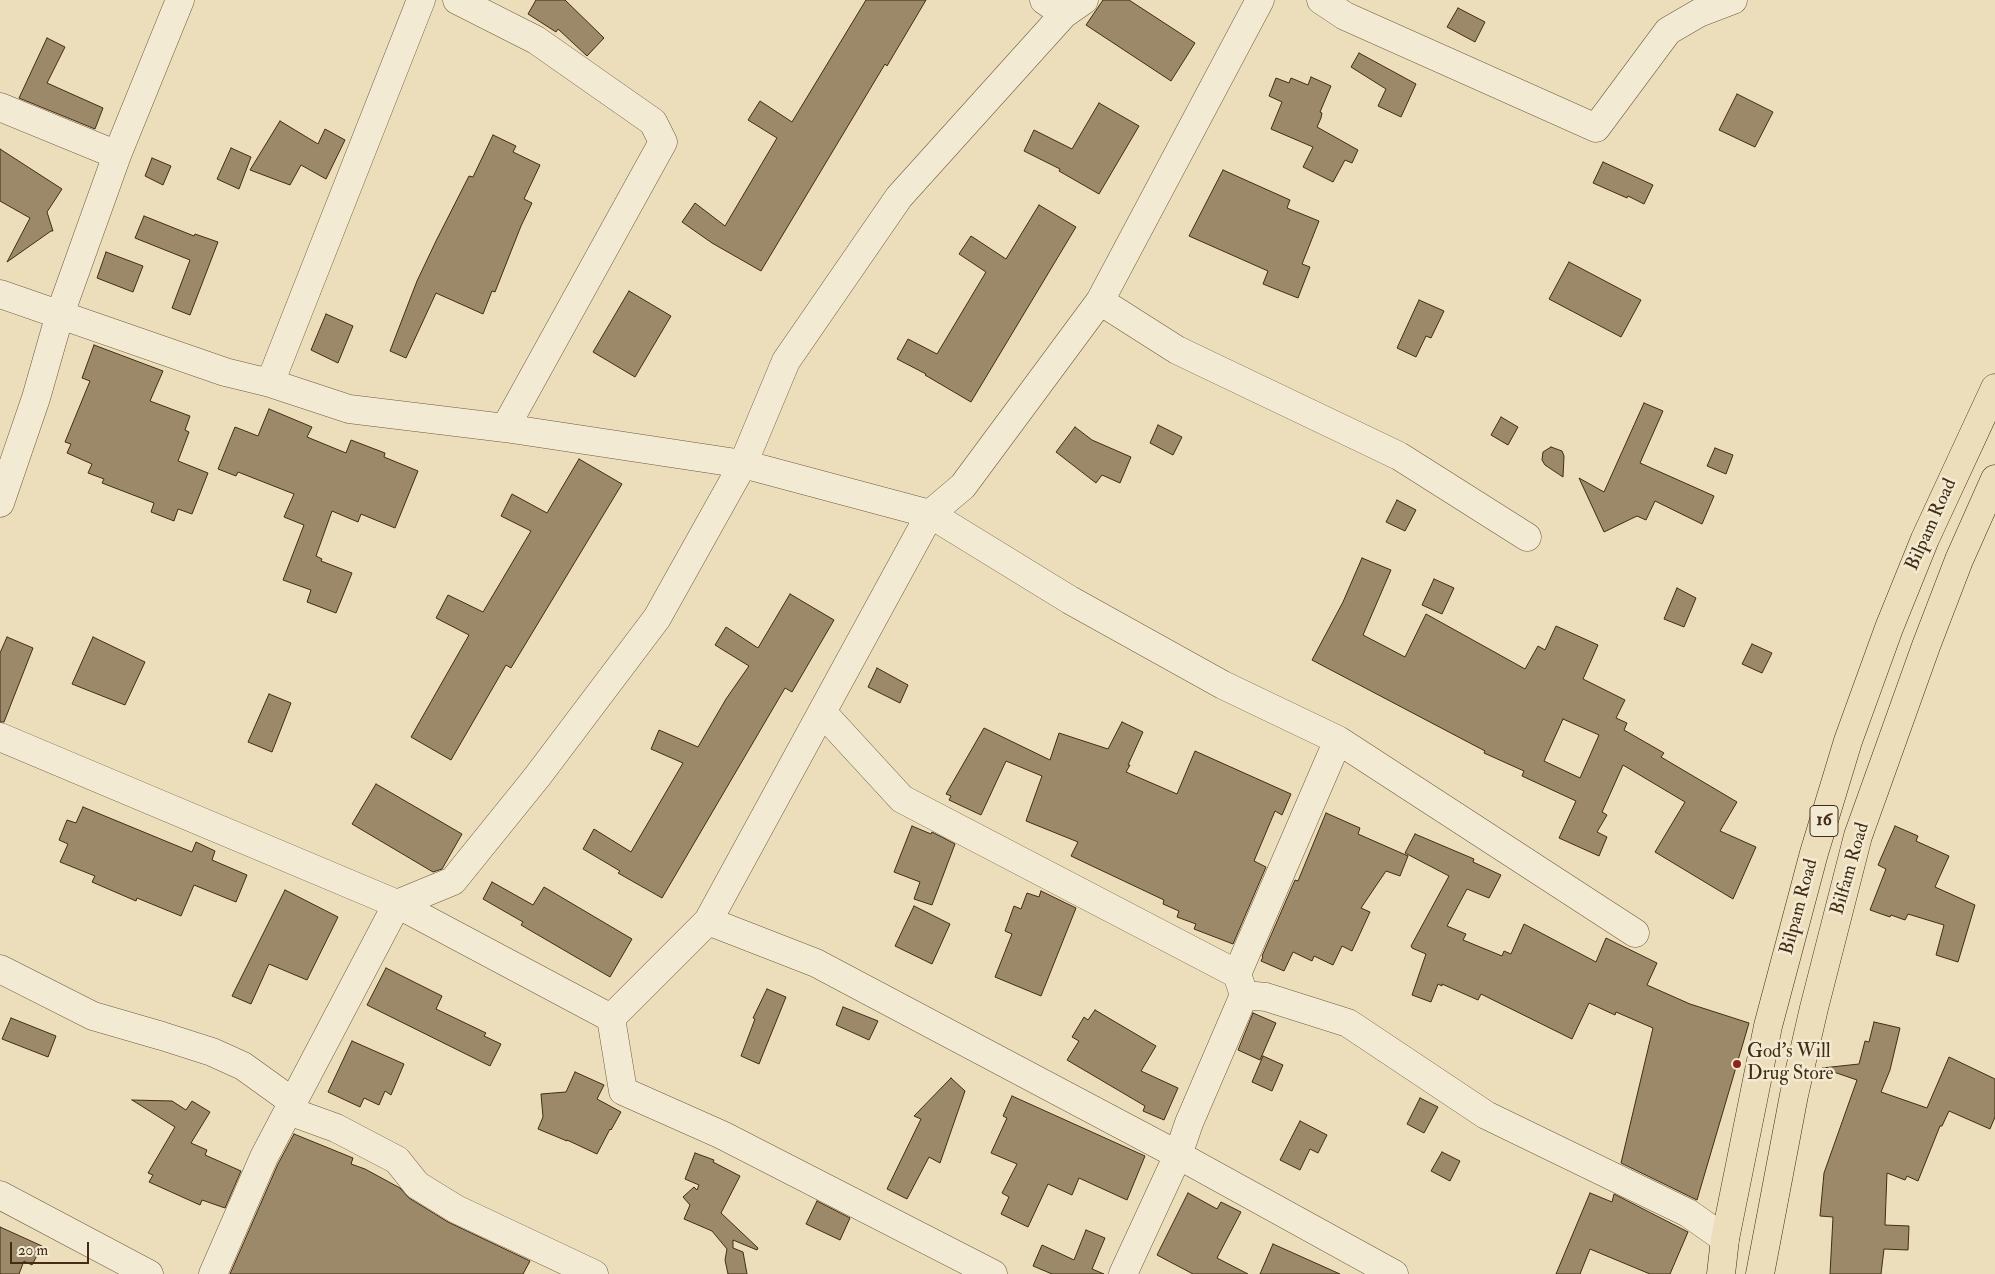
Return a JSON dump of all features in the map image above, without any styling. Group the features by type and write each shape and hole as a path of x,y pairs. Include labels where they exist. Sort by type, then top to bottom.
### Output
{"main road":[{"name":"Bilpam Road","path":"1720,1274 1725,1239 1768,1026 1814,853 1848,741 1925,539 1995,388"},
{"name":"Bilfam Road","path":"1760,1274 1796,1086 1858,836 1959,560 1995,479"}],"street":[{"path":"0,503 36,398 60,314 117,155 180,0"},
{"path":"270,383 421,0"},
{"path":"457,0 536,40 653,122 663,142 505,428"},
{"path":"611,1018 708,921 930,514 963,486 1100,301 1260,0"},
{"path":"1321,0 1345,16 1596,128 1668,31 1699,12 1733,0"},
{"path":"213,1274 264,1158 397,904 453,881 537,777 657,618 743,464 786,361 899,197 1064,5"},
{"path":"0,107 117,155"},
{"path":"0,294 225,372 270,383 349,409 505,428 743,464 930,514 1078,604 1223,685 1338,740 1635,932"},
{"path":"1100,301 1177,350 1399,456 1527,537"},
{"path":"822,712 902,799 1240,984 1266,997 1348,1023 1486,1115 1688,1213 1725,1239"},
{"path":"0,737 397,904 611,1018"},
{"path":"1123,1274 1178,1155 1240,984 1338,740"},
{"path":"708,921 816,963 1178,1155 1394,1274"},
{"path":"0,970 93,1016 162,1036 243,1066 291,1107 397,1160 417,1185 456,1209 594,1274"},
{"path":"611,1018 623,1092 722,1135 993,1274"},
{"path":"0,1195 149,1274"}],"building":[{"path":"536,0 565,0 604,38 587,56 558,29 556,32 528,14"},
{"path":"866,0 926,0 887,66 885,64 761,271 712,243 682,222 695,203 725,226 777,138 748,120 760,101 792,122"},
{"path":"1103,0 1129,0 1195,43 1171,81 1086,25"},
{"path":"1458,8 1485,22 1475,42 1447,27"},
{"path":"47,38 65,47 47,83 103,108 95,129 19,98"},
{"path":"1359,53 1416,84 1401,117 1378,106 1386,89 1351,67"},
{"path":"1311,77 1331,86 1320,112 1322,113 1321,118 1317,127 1358,150 1352,163 1345,160 1333,182 1303,167 1313,147 1271,129 1282,102 1269,96 1276,78 1289,83 1291,78 1308,85"},
{"path":"1737,94 1773,112 1755,147 1719,130"},
{"path":"1099,103 1139,126 1099,194 1059,171 1060,169 1024,151 1034,130 1072,149"},
{"path":"280,121 318,144 325,129 345,140 326,179 301,165 290,185 250,170"},
{"path":"493,135 516,146 513,152 540,165 524,199 532,203 495,292 492,291 483,314 436,293 406,358 390,351 417,281 469,176 473,177"},
{"path":"231,148 251,157 239,189 217,179"},
{"path":"0,149 62,189 47,212 53,231 7,262 30,218 0,201"},
{"path":"152,158 171,166 163,185 145,176"},
{"path":"1603,162 1653,185 1644,204 1593,183"},
{"path":"1223,170 1290,200 1287,208 1319,221 1302,264 1310,267 1298,298 1263,284 1268,271 1189,236"},
{"path":"1039,205 1076,227 971,402 926,374 897,359 908,339 937,354 986,272 959,254 971,236 1006,259"},
{"path":"144,216 194,236 195,234 218,242 190,315 172,308 190,260 135,238"},
{"path":"106,252 143,266 133,292 97,278"},
{"path":"1569,262 1641,300 1621,337 1549,299"},
{"path":"629,291 671,316 635,377 593,352"},
{"path":"1419,300 1444,311 1431,338 1426,336 1416,357 1397,348"},
{"path":"326,314 353,326 338,363 311,350"},
{"path":"94,345 163,371 150,401 190,416 185,430 189,432 178,461 208,473 192,514 178,509 174,521 151,512 154,503 102,483 104,479 88,473 92,464 67,453 71,444 65,442 90,381 82,378"},
{"path":"1644,403 1663,411 1640,463 1714,496 1702,524 1655,501 1646,520 1637,516 1604,532 1579,478 1604,492"},
{"path":"269,409 312,427 307,437 346,453 351,440 385,453 384,457 418,471 395,528 361,514 358,522 332,511 316,556 322,559 321,561 352,573 336,613 307,602 311,590 283,580 304,525 284,517 294,494 238,472 236,476 218,469 235,427 258,436"},
{"path":"1501,417 1518,427 1508,445 1491,435"},
{"path":"1158,425 1182,437 1173,455 1150,443"},
{"path":"1075,427 1092,440 1131,457 1120,483 1102,475 1096,483 1056,452"},
{"path":"1551,447 1562,451 1564,456 1563,477 1545,465 1542,460 1543,452"},
{"path":"1715,448 1733,455 1726,474 1707,466"},
{"path":"579,459 622,484 511,668 506,665 451,760 411,737 469,635 436,618 448,595 483,612 531,531 501,516 512,494 547,513"},
{"path":"1397,500 1416,510 1405,531 1386,522"},
{"path":"1362,558 1391,570 1363,635 1405,657 1426,614 1525,669 1538,646 1545,650 1556,626 1598,645 1583,679 1625,700 1616,718 1627,723 1624,730 1664,753 1661,757 1737,802 1720,831 1756,847 1733,899 1655,852 1685,802 1623,765 1602,812 1607,815 1597,832 1607,837 1599,856 1559,838 1576,801 1522,776 1524,771 1484,753 1485,751 1312,660 1343,602","holes":["1563,719 1599,735 1580,778 1544,761"]},
{"path":"1434,579 1454,588 1442,614 1422,605"},
{"path":"1677,588 1696,598 1684,627 1664,619"},
{"path":"790,594 834,620 792,692 785,688 662,898 618,873 620,871 583,849 594,829 631,852 683,763 651,749 659,730 698,747 726,699 749,666 715,645 726,627 758,648"},
{"path":"7,637 33,648 4,722 0,722 0,653"},
{"path":"93,637 145,662 125,705 72,684"},
{"path":"1752,644 1772,653 1762,673 1742,664"},
{"path":"877,668 908,685 900,703 868,687"},
{"path":"269,694 291,703 272,752 248,742"},
{"path":"1122,722 1143,732 1126,772 1177,794 1195,751 1291,794 1282,815 1275,811 1254,861 1266,867 1233,944 1194,929 1196,924 1177,917 1179,911 1163,904 1164,900 1071,856 1078,842 1026,821 1042,776 1006,761 981,815 949,800 951,796 946,794 984,728 1050,760 1059,733 1108,749"},
{"path":"376,784 462,834 442,869 433,872 352,824"},
{"path":"83,807 192,852 196,842 215,851 212,860 247,875 236,902 194,885 181,916 137,898 136,901 92,882 95,876 60,862 68,844 59,840 67,820 76,823"},
{"path":"1326,813 1360,828 1358,834 1408,856 1400,876 1386,871 1361,908 1370,912 1352,951 1342,946 1333,965 1314,956 1312,961 1293,952 1284,971 1261,961 1262,956 1295,880 1298,881"},
{"path":"912,826 931,834 932,832 955,844 932,905 914,899 920,882 894,872"},
{"path":"1895,826 1918,836 1916,841 1949,856 1935,887 1975,905 1958,962 1936,955 1944,925 1908,914 1905,920 1870,910 1886,869 1878,865"},
{"path":"1415,834 1474,859 1473,862 1501,875 1489,898 1467,889 1447,926 1466,934 1463,940 1502,956 1504,951 1511,954 1524,924 1596,962 1606,938 1657,963 1647,985 1690,1004 1749,1023 1697,1200 1621,1163 1653,1028 1616,1012 1615,1015 1589,1003 1572,1039 1481,994 1478,1000 1438,984 1431,1002 1412,995 1426,954 1411,946 1449,876 1405,853"},
{"path":"492,882 533,905 544,887 632,939 610,977 521,925 523,922 483,899"},
{"path":"285,890 338,917 307,980 269,964 251,1004 232,996"},
{"path":"1041,891 1076,908 1041,996 995,977 1012,934 1005,931 1014,906 1021,909 1027,893 1039,897"},
{"path":"914,906 950,924 932,964 895,946"},
{"path":"386,968 442,996 436,1009 486,1033 484,1036 501,1044 490,1066 367,1005"},
{"path":"767,989 786,997 759,1064 741,1056 755,1019 753,1018"},
{"path":"843,1007 878,1021 869,1040 836,1025"},
{"path":"1095,1010 1156,1046 1141,1071 1178,1088 1164,1120 1143,1111 1145,1106 1067,1060 1079,1041 1072,1037 1084,1017 1088,1020"},
{"path":"1253,1013 1276,1023 1260,1060 1238,1050"},
{"path":"11,1018 56,1036 48,1057 2,1039"},
{"path":"1874,1022 1900,1028 1890,1070 1881,1092 1927,1108 1949,1057 1995,1079 1995,1117 1990,1129 1949,1111 1942,1126 1940,1126 1918,1181 1907,1176 1905,1180 1887,1173 1885,1225 1909,1226 1908,1250 1884,1249 1881,1274 1830,1274 1833,1217 1820,1216 1824,1173 1857,1080 1822,1068 1859,1064 1865,1041 1869,1042"},
{"path":"352,1041 404,1064 391,1095 385,1091 379,1105 364,1098 360,1107 328,1092"},
{"path":"1263,1056 1283,1065 1272,1091 1252,1082"},
{"path":"575,1072 604,1085 597,1099 621,1112 597,1154 538,1129 543,1117 541,1094 566,1092"},
{"path":"951,1078 965,1091 940,1163 929,1157 907,1199 887,1189 921,1119 914,1116"},
{"path":"1012,1096 1145,1156 1127,1200 1079,1178 1072,1195 1048,1184 1028,1227 1001,1214 1009,1197 1002,1193 1017,1164 991,1153 1007,1118 1003,1116"},
{"path":"1420,1098 1438,1107 1424,1133 1407,1124"},
{"path":"132,1100 172,1101 186,1110 192,1101 210,1112 191,1143 207,1150 205,1155 241,1171 225,1208 202,1200 200,1205 149,1182 153,1175 148,1173 175,1127"},
{"path":"1300,1121 1327,1135 1318,1153 1310,1149 1300,1170 1280,1160"},
{"path":"294,1134 353,1158 351,1164 365,1169 400,1188 409,1198 448,1222 530,1261 523,1274 230,1274 278,1164"},
{"path":"1442,1152 1460,1161 1450,1181 1431,1171"},
{"path":"695,1153 714,1160 713,1162 740,1176 721,1213 758,1248 757,1250 733,1240 733,1248 743,1252 747,1274 728,1274 725,1260 727,1249 712,1231 684,1219 690,1205 683,1197 694,1187 697,1190 699,1185 685,1179"},
{"path":"1188,1193 1217,1209 1221,1202 1241,1212 1217,1258 1248,1274 1193,1274 1157,1255"},
{"path":"1590,1193 1612,1202 1614,1194 1688,1232 1670,1274 1650,1274 1590,1249 1580,1274 1556,1274"},
{"path":"817,1201 850,1218 840,1240 806,1224"},
{"path":"0,1227 42,1246 32,1265 24,1261 19,1274 0,1274"},
{"path":"1086,1230 1105,1238 1092,1269 1104,1274 1052,1274 1033,1266 1042,1245 1074,1260"},
{"path":"1273,1244 1340,1274 1260,1274"}],"place":[{"name":"God's Will Drug Store","path":"1737,1064"}]}
